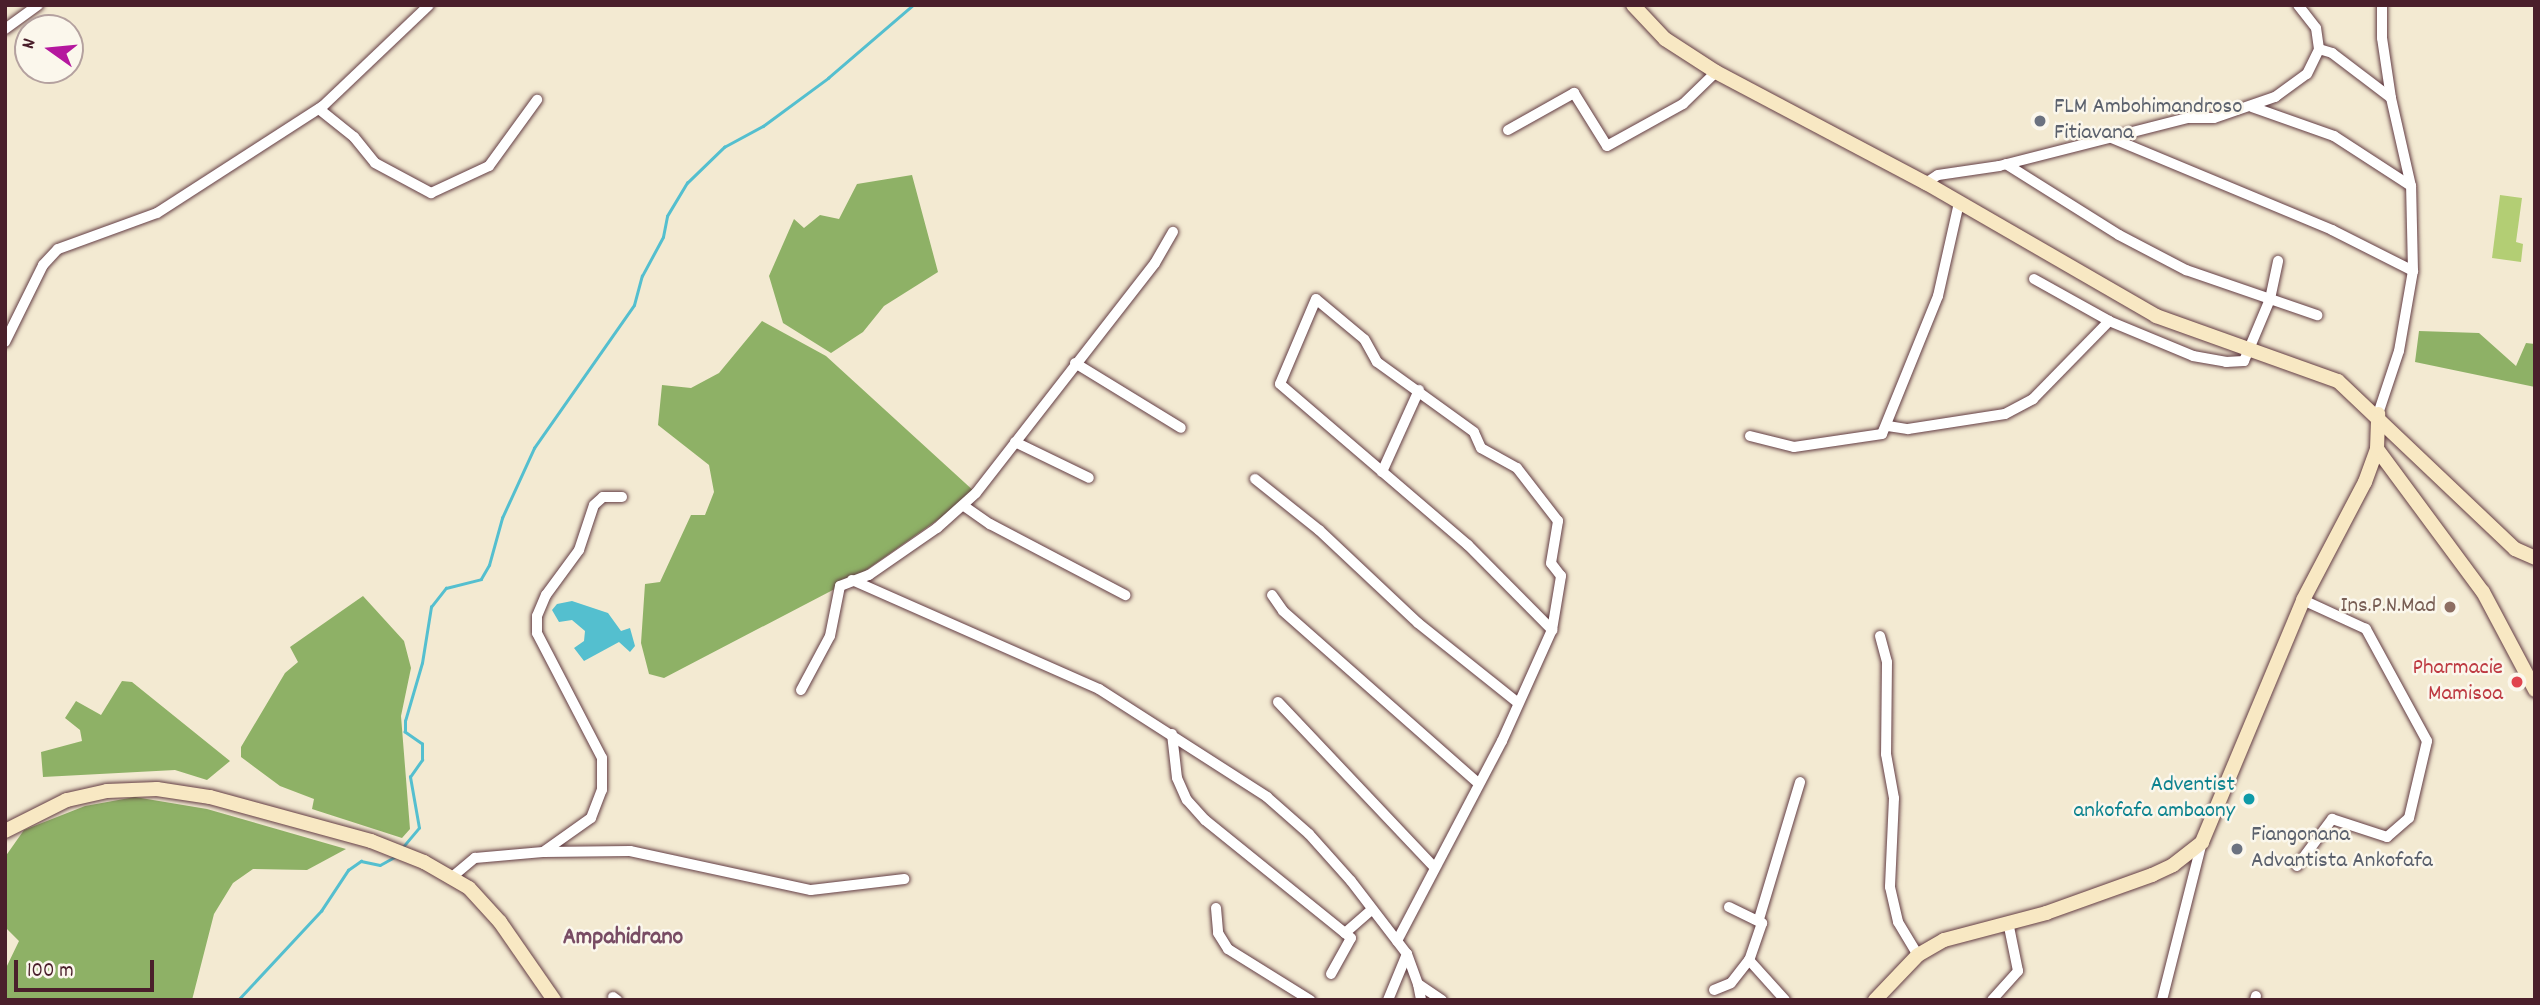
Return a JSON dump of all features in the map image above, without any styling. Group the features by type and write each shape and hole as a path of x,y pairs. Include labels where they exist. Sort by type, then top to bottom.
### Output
{"street":[{"path":"5,29 38,5"},
{"path":"5,342 43,265 58,249 157,213 319,109 429,5"},
{"path":"1633,5 1665,39 1716,72 1926,183 2156,316 2338,381 2378,414 2515,549 2535,558"},
{"path":"2162,1000 2202,842 2303,600 2365,482 2377,449 2378,414 2399,351 2413,271 2411,186 2391,98 2382,38 2382,5"},
{"path":"1926,183 1938,175 2006,164 2108,136 2252,107 2275,97 2307,74 2319,49 2316,28 2299,6"},
{"path":"2319,49 2332,53 2391,98"},
{"path":"1508,130 1574,93 1607,146 1683,104 1716,72"},
{"path":"319,109 354,137 375,163 431,193 489,166 537,100"},
{"path":"2252,107 2334,136 2411,186"},
{"path":"2108,136 2332,230 2413,271"},
{"path":"2006,164 2119,235 2186,270 2317,315"},
{"path":"1750,436 1794,447 1882,434 1888,426 1892,406 1938,296 1959,203"},
{"path":"801,690 830,636 840,586 869,575 964,506 1155,263 1173,232"},
{"path":"2034,279 2109,321 2193,356 2244,361 2270,299 2278,261"},
{"path":"1397,941 1502,741 1517,702 1552,630 1561,576 1551,563 1558,521 1517,468 1481,448 1474,432 1377,362 1364,340 1316,299 1280,384 1468,545 1552,630"},
{"path":"1888,426 1908,429 2014,410 2033,399 2109,321"},
{"path":"1075,363 1181,428"},
{"path":"1381,472 1419,390"},
{"path":"1015,442 1089,478"},
{"path":"2377,449 2483,592 2535,690"},
{"path":"1255,479 1319,530 1418,623 1517,702"},
{"path":"543,852 591,818 602,790 602,758 537,632 537,615 546,595 579,550 594,505 603,497 622,497"},
{"path":"964,506 989,524 1125,595"},
{"path":"852,580 1099,689 1266,797 1309,834 1407,954 1421,1000"},
{"path":"1272,595 1283,611 1478,783"},
{"path":"2297,866 2332,819 2387,837 2409,818 2427,741 2366,629 2303,600"},
{"path":"1880,636 1887,662 1890,722 1886,754 1894,798 1890,887 1898,922 1918,956"},
{"path":"1278,702 1434,867"},
{"path":"1172,734 1177,778 1187,800 1205,820 1351,938 1331,974"},
{"path":"1714,990 1731,983 1749,960 1760,932 1759,919 1800,782"},
{"path":"5,831 68,800 107,791 157,789 210,797 400,852 469,888 494,915 554,1000"},
{"path":"1875,1000 1918,956 1944,940 2152,875 2173,865 2202,842"},
{"path":"452,877 475,858 543,852 630,851 811,890 904,879"},
{"path":"1729,907 1759,919"},
{"path":"1216,908 1218,933 1228,949 1310,1000"},
{"path":"1345,933 1370,911"},
{"path":"1992,1000 2018,971 2008,922"},
{"path":"1388,1000 1407,954"},
{"path":"1749,960 1785,1000"},
{"path":"1418,984 1442,1000"}],"green space":[{"path":"912,175 938,272 884,306 863,332 831,353 783,323 769,276 794,219 804,228 820,215 839,219 857,184"},
{"path":"2500,195 2522,198 2516,242 2523,244 2521,262 2492,258"},
{"path":"762,321 826,356 976,493 852,580 664,678 649,674 641,643 645,584 660,582 691,515 705,515 714,492 709,465 658,425 662,385 691,388 719,373"},
{"path":"2419,331 2479,333 2516,366 2526,343 2535,344 2535,387 2415,362"},
{"path":"363,596 404,641 411,668 401,716 410,829 402,838 312,809 314,799 280,786 241,757 241,747 285,673 298,662 290,647"},
{"path":"122,681 132,682 230,761 207,780 175,770 43,777 41,752 82,741 80,730 65,718 76,701 101,715"},
{"path":"135,797 207,809 346,849 307,870 253,869 233,883 214,914 192,1000 5,1000 5,970 19,941 5,927 5,857 24,830 85,806"}],"water":[{"path":"572,601 608,613 621,631 630,628 635,646 630,652 619,642 584,661 574,648 584,641 585,631 572,620 559,622 552,610 557,604"}],"waterway":[{"path":"402,848 419,828 410,777 422,760 422,744 405,732 405,721 422,663 431,607 446,588 481,579 489,565 502,518 534,448 634,305 642,276 663,237 667,216 687,183 724,147 763,126 828,78 913,5"},
{"path":"238,1000 321,911 348,870 361,861 380,865 396,856"}],"place":[{"name":"FLM Ambohimandroso Fitiavana","path":"2040,121"},
{"name":"Ins.P.N.Mad","path":"2450,607"},
{"name":"Pharmacie Mamisoa","path":"2517,682"},
{"name":"Adventist ankofafa ambaony","path":"2249,799"},
{"name":"Fiangonana Advantista Ankofafa","path":"2237,849"}],"district":[{"name":"Ampahidrano","path":"623,939"}]}
